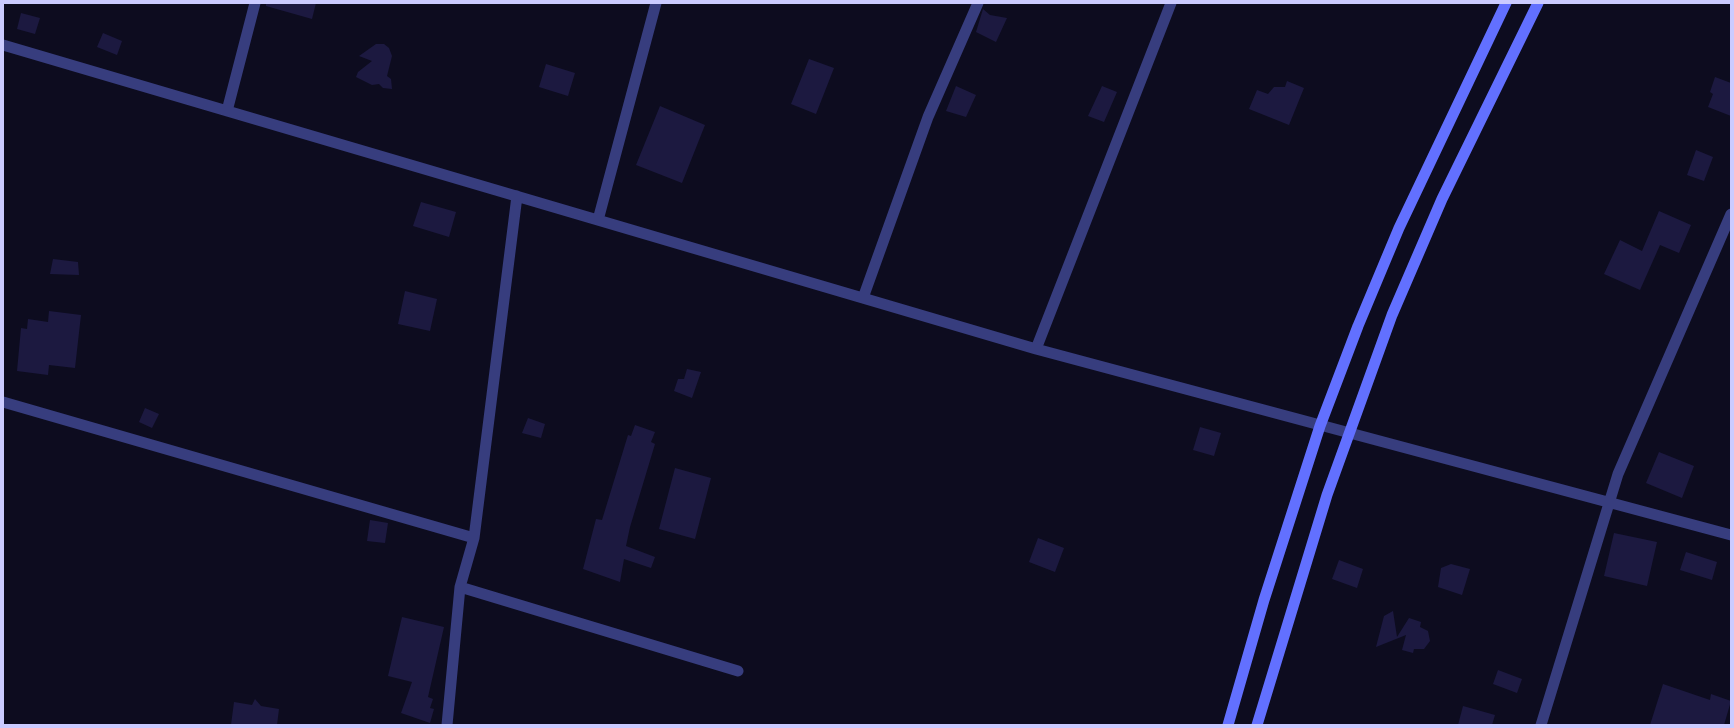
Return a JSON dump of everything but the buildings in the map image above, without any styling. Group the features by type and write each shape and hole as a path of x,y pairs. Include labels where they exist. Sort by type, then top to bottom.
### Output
{"main road":[{"path":"1228,725 1264,600 1320,426 1358,326 1396,235 1506,3"},
{"path":"1257,725 1327,495 1348,433 1392,315 1470,142 1538,3"}],"street":[{"path":"227,111 255,3"},
{"path":"598,220 656,3"},
{"path":"862,298 928,117 978,3"},
{"path":"1036,349 1171,3"},
{"path":"3,45 1036,349 1731,535"},
{"path":"447,725 460,587 474,538 517,196"},
{"path":"1541,725 1618,474 1731,214"},
{"path":"3,402 474,538"},
{"path":"460,587 738,671"}]}
